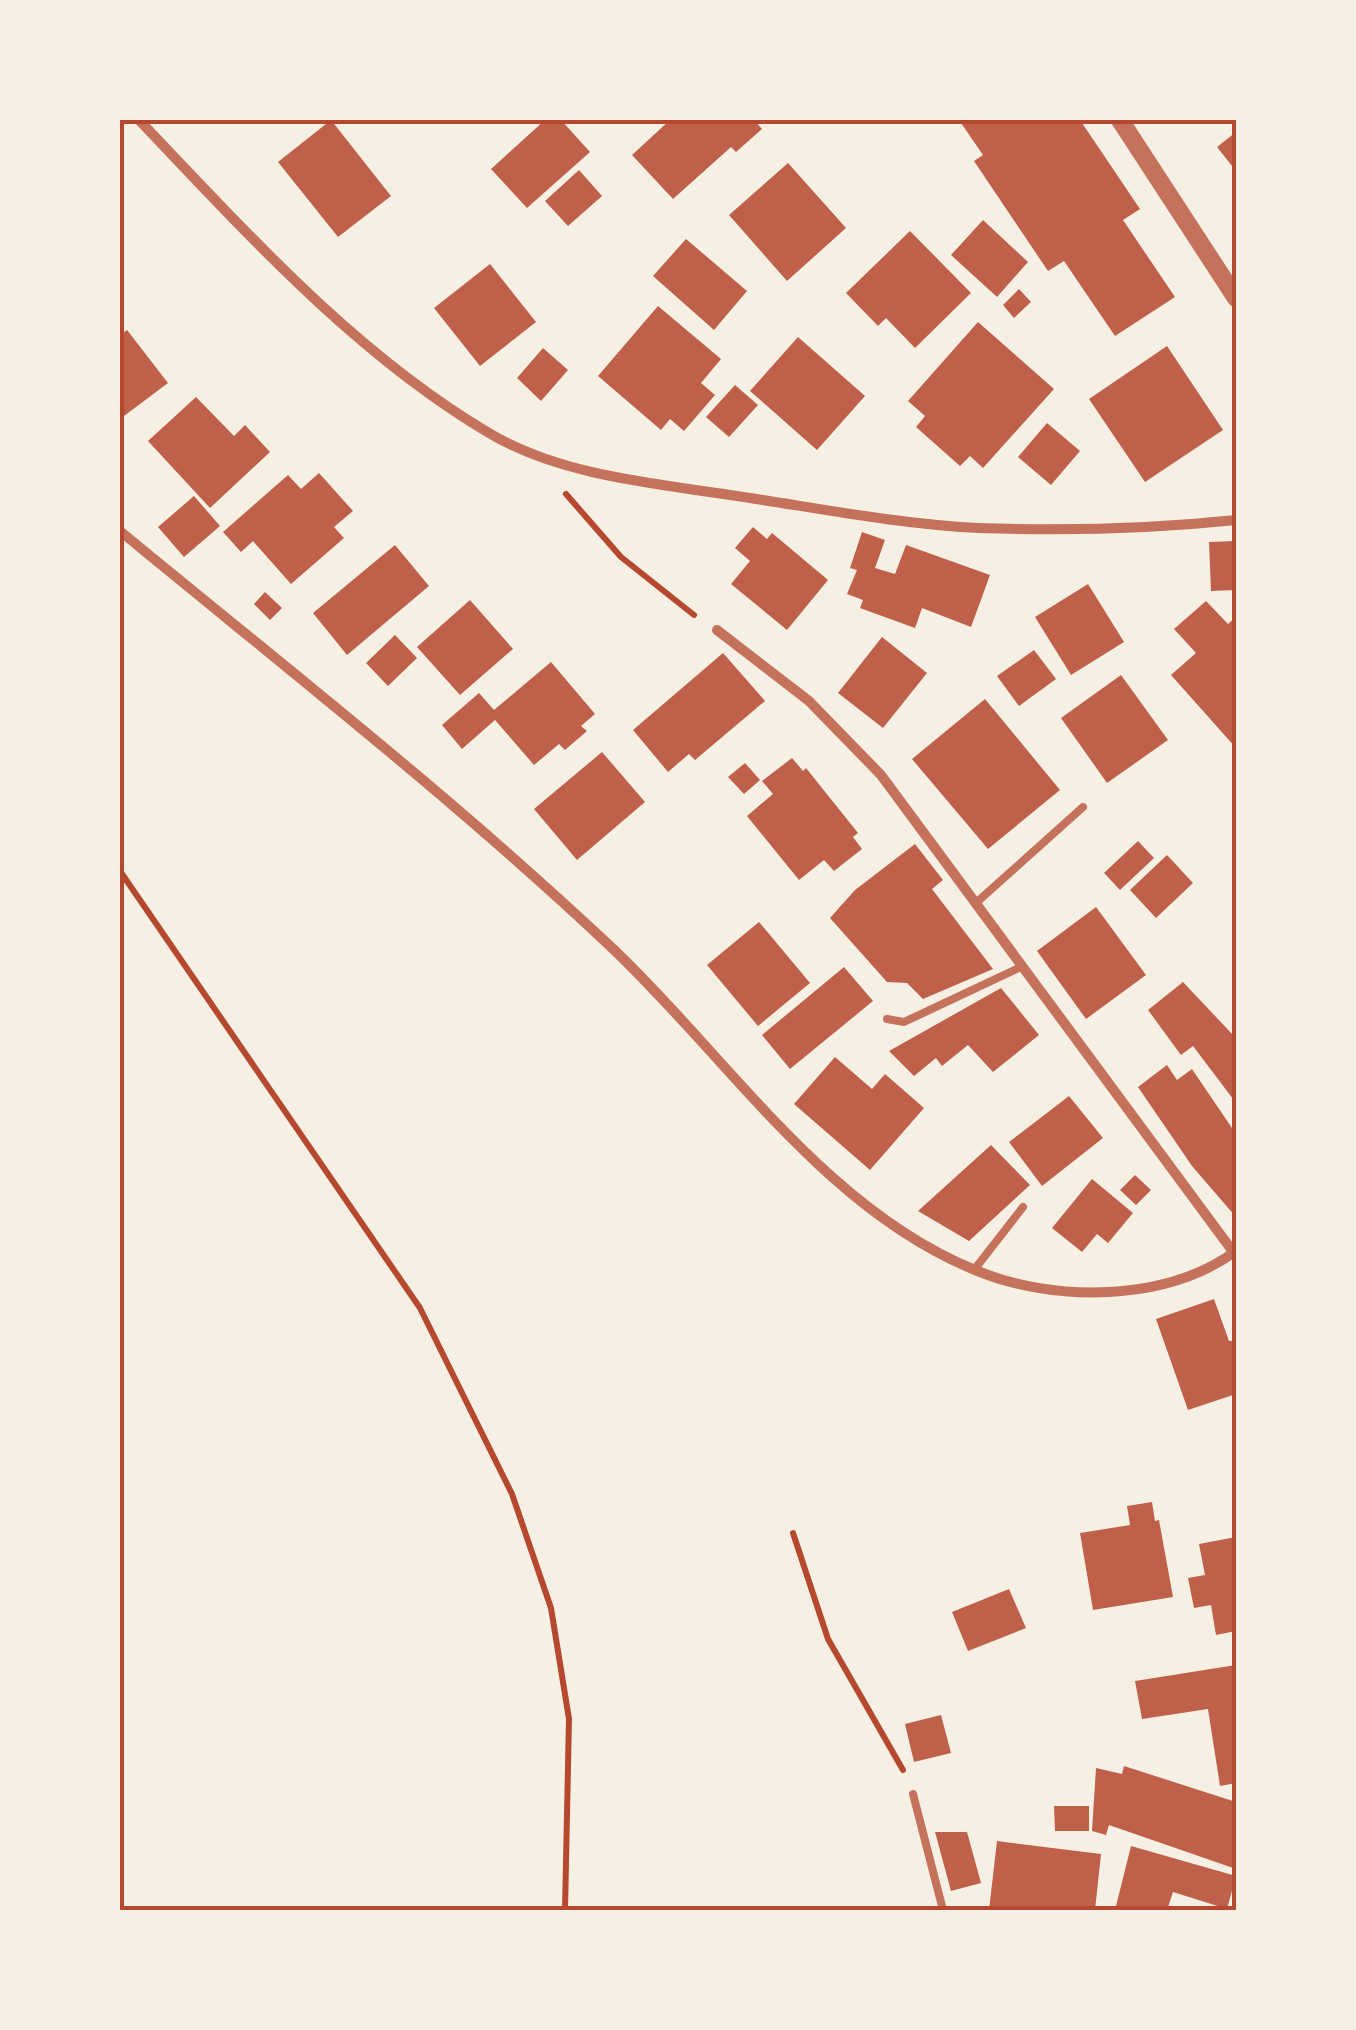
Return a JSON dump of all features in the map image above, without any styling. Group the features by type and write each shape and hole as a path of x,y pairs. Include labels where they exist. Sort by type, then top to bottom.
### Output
{"street":[{"path":"139,120 315,300 490,434 544,459 657,484 975,528 1154,528 1236,520"},
{"path":"1120,120 1236,298"},
{"path":"120,531 464,814 612,949 823,1168 902,1230 974,1270 1020,1284 1071,1292 1117,1289 1200,1274 1235,1252 869,762 809,701 717,630"}],"lane":[{"path":"977,902 1084,807"},
{"path":"887,1019 904,1022 1022,966"},
{"path":"974,1270 1023,1207"},
{"path":"913,1794 943,1910"}],"path":[{"path":"544,459 573,506 621,557 717,630"},
{"path":"120,871 420,1308 512,1494 551,1608 569,1719 564,1910"},
{"path":"793,1533 828,1639 898,1756 913,1794"}],"building":[{"path":"331,120 391,196 338,237 278,162"},
{"path":"545,120 561,120 590,152 527,208 491,169"},
{"path":"670,120 754,120 762,129 736,152 731,147 673,199 632,155"},
{"path":"959,120 1080,120 1140,209 1123,220 1175,297 1115,336 1064,261 1048,271 974,161 983,155"},
{"path":"1236,132 1236,171 1217,147"},
{"path":"788,163 846,228 787,281 729,215"},
{"path":"579,170 602,196 568,226 545,201"},
{"path":"983,220 1028,262 997,297 951,255"},
{"path":"910,231 971,293 915,348 886,318 878,326 846,293"},
{"path":"686,239 747,291 714,330 653,276"},
{"path":"490,264 536,322 480,366 434,308"},
{"path":"1019,289 1031,302 1014,318 1003,305"},
{"path":"658,306 721,359 701,383 715,395 684,431 670,419 661,430 598,376"},
{"path":"978,322 1054,389 983,468 970,456 960,466 916,427 925,416 908,401"},
{"path":"127,330 168,383 120,419 120,335"},
{"path":"798,337 865,396 817,450 750,391"},
{"path":"1167,346 1223,430 1145,482 1089,399"},
{"path":"543,348 568,370 541,401 517,378"},
{"path":"735,385 758,405 729,437 706,417"},
{"path":"196,397 234,436 245,425 270,452 210,508 148,441"},
{"path":"1047,423 1080,451 1051,485 1018,457"},
{"path":"319,473 353,511 334,527 344,538 291,584 253,541 241,552 223,532 288,475 301,489"},
{"path":"194,496 220,526 184,557 158,527"},
{"path":"753,527 767,539 772,533 828,580 787,630 731,584 750,561 735,548"},
{"path":"862,532 885,540 875,568 895,574 906,545 990,575 971,627 922,608 915,628 860,608 863,600 847,594 857,570 850,568"},
{"path":"1236,541 1236,590 1211,591 1209,542"},
{"path":"395,545 429,586 347,655 313,613"},
{"path":"1088,584 1124,642 1071,675 1035,617"},
{"path":"265,592 282,608 270,620 254,604"},
{"path":"470,600 513,649 460,695 417,647"},
{"path":"1206,601 1228,624 1236,617 1236,748 1171,675 1196,653 1174,629"},
{"path":"395,635 417,658 388,686 366,663"},
{"path":"882,637 927,673 883,728 838,693"},
{"path":"1034,650 1056,679 1019,706 997,676"},
{"path":"723,653 765,701 695,760 689,754 668,772 633,730"},
{"path":"551,662 595,714 581,726 587,731 565,750 559,744 534,765 495,720 462,749 442,725 479,693 494,710"},
{"path":"1121,675 1168,740 1107,783 1061,718"},
{"path":"985,699 1060,790 988,849 912,759"},
{"path":"602,752 645,802 577,860 534,809"},
{"path":"792,758 803,771 806,768 858,833 853,837 862,849 834,871 824,860 799,880 747,816 773,794 762,781"},
{"path":"745,763 760,780 744,794 728,777"},
{"path":"1138,841 1154,858 1120,890 1104,873"},
{"path":"915,844 943,880 932,889 993,969 923,999 907,983 887,982 830,918 855,890"},
{"path":"1167,855 1193,883 1156,918 1130,890"},
{"path":"1096,907 1146,975 1086,1019 1037,951"},
{"path":"759,922 810,983 758,1026 707,965"},
{"path":"844,967 873,1001 790,1069 762,1035"},
{"path":"1183,982 1233,1035 1236,1033 1233,1099 1193,1046 1181,1055 1148,1010"},
{"path":"1001,988 1039,1035 993,1072 968,1045 942,1066 936,1058 914,1076 889,1051"},
{"path":"835,1057 872,1089 885,1074 924,1108 870,1170 794,1104"},
{"path":"1167,1065 1177,1080 1192,1069 1236,1134 1236,1217 1192,1166 1138,1087"},
{"path":"1069,1096 1103,1138 1042,1186 1009,1142"},
{"path":"991,1145 1030,1185 969,1241 918,1211"},
{"path":"1135,1175 1151,1190 1136,1205 1120,1190"},
{"path":"1092,1179 1133,1213 1108,1243 1097,1234 1082,1252 1052,1228"},
{"path":"1214,1299 1229,1341 1236,1341 1236,1394 1188,1410 1156,1319"},
{"path":"1152,1502 1173,1597 1093,1610 1080,1533 1130,1525 1127,1506"},
{"path":"1236,1537 1236,1631 1216,1635 1211,1605 1194,1608 1188,1578 1205,1575 1199,1544"},
{"path":"1009,1589 1026,1628 968,1651 952,1612"},
{"path":"1236,1665 1236,1783 1220,1786 1208,1709 1142,1719 1135,1681"},
{"path":"941,1715 951,1753 914,1762 905,1724"},
{"path":"1124,1766 1236,1802 1236,1869 1109,1825 1106,1835 1092,1831 1096,1768 1122,1774"},
{"path":"1054,1806 1089,1806 1089,1831 1055,1831"},
{"path":"935,1832 967,1832 981,1883 951,1891"},
{"path":"997,1841 1101,1854 1095,1910 989,1910"},
{"path":"1131,1846 1236,1876 1227,1909 1173,1892 1167,1910 1115,1910"}]}
